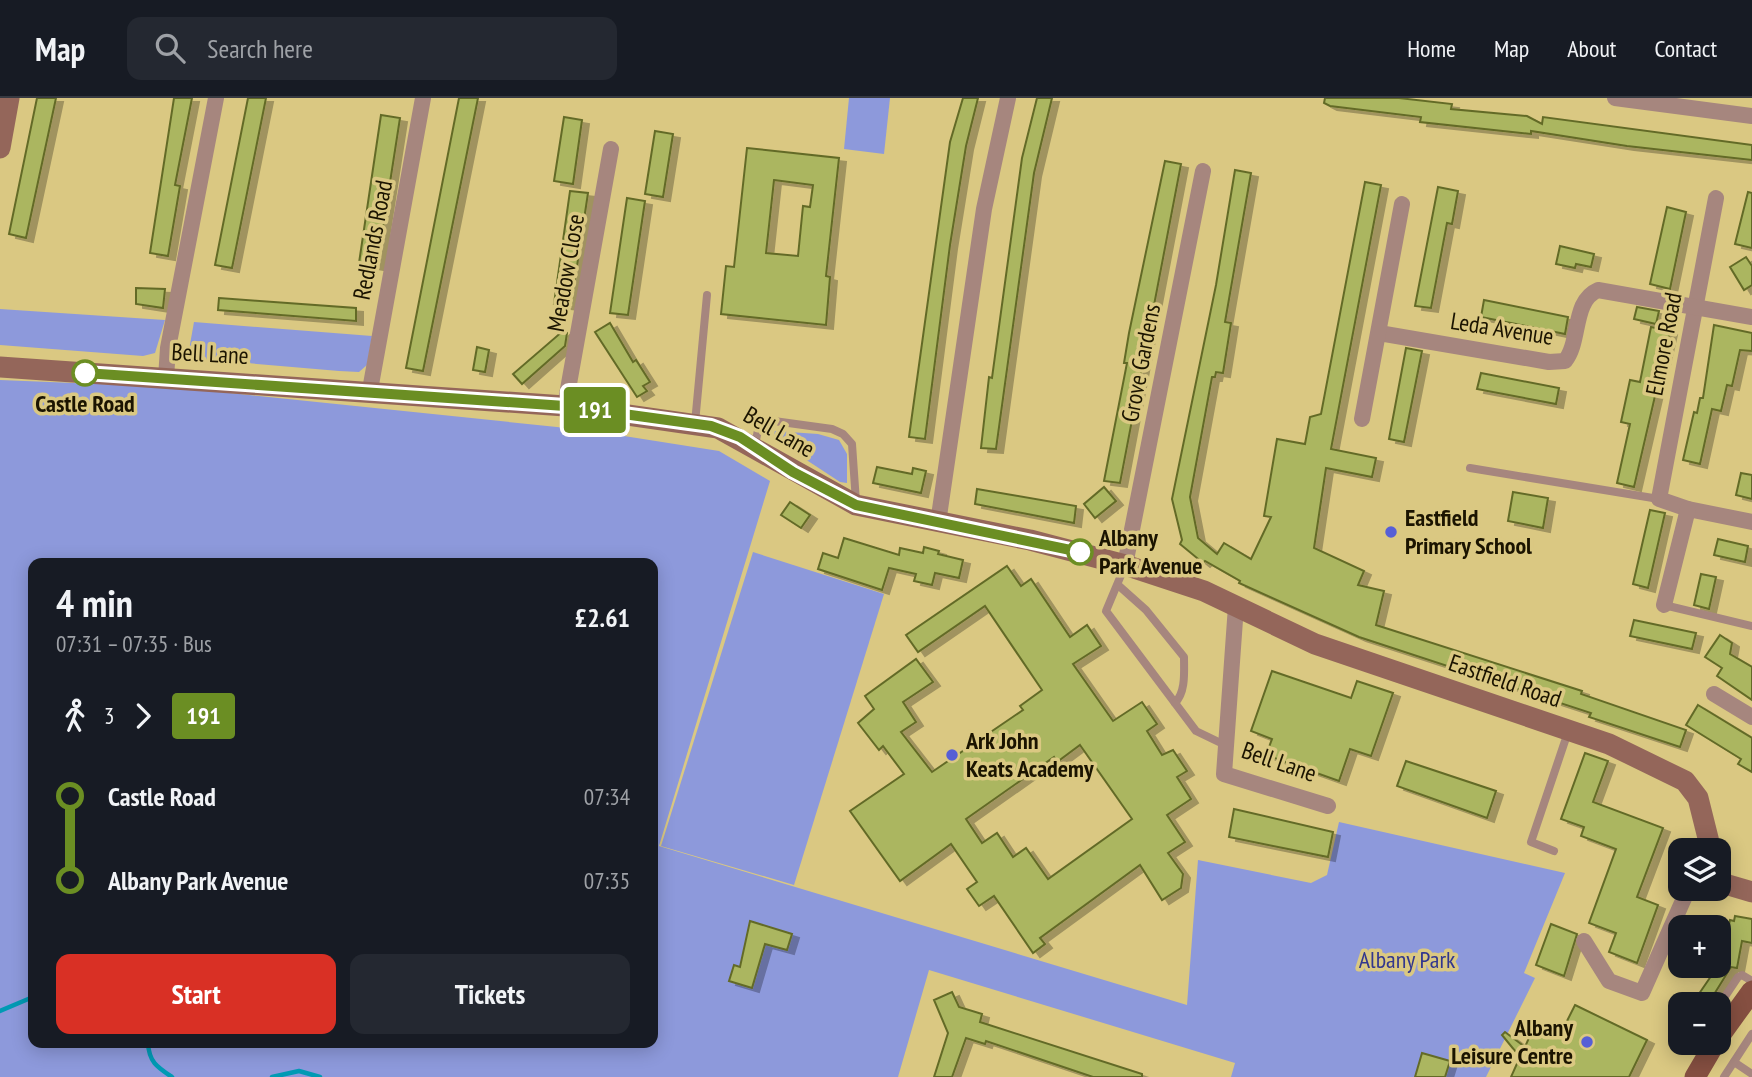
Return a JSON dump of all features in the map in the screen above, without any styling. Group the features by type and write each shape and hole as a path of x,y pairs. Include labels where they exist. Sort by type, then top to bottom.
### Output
{"main road":[{"path":"1731,1019 1752,991"},
{"path":"1695,1077 1707,1055"}],"street":[{"path":"0,148 9,98"},
{"path":"166,378 168,348 216,98"},
{"name":"Redlands Road","path":"370,390 423,98"},
{"path":"937,523 984,209 1008,98"},
{"path":"1615,98 1752,116"},
{"name":"Meadow Close","path":"565,406 611,149"},
{"name":"Grove Gardens","path":"1121,575 1203,171"},
{"name":"Elmore Road","path":"1659,499 1716,198"},
{"path":"1362,419 1402,204"},
{"name":"Leda Avenue","path":"1379,333 1549,362 1565,361 1572,352 1583,303 1589,293 1598,290 1695,307"},
{"path":"1695,307 1752,317"},
{"name":"Bell Lane","path":"0,367 370,390 565,406 718,428 856,505 1030,540 1121,575 1204,591 1236,606 1224,774 1328,806"},
{"path":"1659,499 1688,509 1752,522"},
{"path":"1664,605 1688,509"},
{"name":"Eastfield Road","path":"1236,606 1315,643 1609,744 1685,780 1698,798 1708,838"},
{"path":"1714,694 1752,717"},
{"path":"1731,886 1752,892"},
{"path":"1584,941 1609,981 1642,993 1682,901"}],"lane":[{"path":"695,424 708,295"},
{"path":"754,446 758,430 774,421 831,429 843,434 852,444 856,505"},
{"path":"1470,468 1659,499"},
{"path":"1121,575 1106,611 1196,731 1225,745"},
{"path":"1121,575 1184,657 1183,685 1180,698 1175,703"},
{"path":"1664,605 1752,626"},
{"path":"1554,850 1531,842 1569,731"},
{"path":"1728,992 1742,975 1752,981"},
{"path":"1724,1077 1752,1034"},
{"path":"1734,1062 1752,1074"}],"green space":[{"path":"849,98 890,98 884,154 844,149"},
{"path":"0,309 165,320 155,353 143,356 0,345"},
{"path":"194,322 372,336 367,365 359,372 339,371 200,359 189,350"},
{"name":"Albany Park","path":"0,380 173,387 586,430 719,451 770,481 659,846 1187,1005 1198,860 1311,883 1327,875 1339,822 1565,873 1524,973 1535,978 1486,1077 1231,1077 1235,1063 929,970 898,1077 0,1077"},
{"path":"775,431 818,434 839,440 847,454 847,483 840,482 773,438"},
{"path":"753,552 884,594 794,885 661,846"}],"building":[{"path":"37,98 56,98 26,238 9,234"},
{"path":"174,98 192,98 175,185 180,186 168,256 150,253"},
{"path":"248,98 266,98 232,268 215,265"},
{"path":"459,98 478,98 423,371 406,368"},
{"path":"963,98 978,98 966,146 950,245 925,439 909,437 950,142"},
{"path":"1037,98 1052,98 1034,173 996,449 981,448 1022,158"},
{"path":"1325,98 1399,98 1452,104 1451,109 1527,116 1542,124 1543,117 1752,145 1752,160 1627,146 1531,131 1531,134 1420,122 1421,117 1330,106 1324,103"},
{"path":"381,115 400,118 377,266 359,263"},
{"path":"564,117 582,120 573,184 554,181"},
{"path":"655,131 673,134 663,197 645,194"},
{"path":"747,148 839,158 826,276 830,277 826,325 721,314 726,266 734,267","holes":["774,180 813,185 810,207 803,206 798,256 766,253"]},
{"path":"1165,161 1181,164 1120,483 1104,481 1127,363 1124,363 1129,333"},
{"path":"1235,170 1251,173 1225,322 1231,323 1223,373 1216,372 1215,377 1212,377 1190,497 1198,538 1217,554 1224,543 1251,559 1271,517 1264,516 1277,439 1305,444 1310,417 1321,414 1365,182 1381,185 1331,449 1376,458 1372,477 1326,468 1314,548 1364,571 1358,585 1384,591 1376,625 1582,691 1581,694 1686,730 1680,747 1589,717 1591,713 1359,637 1239,583 1240,581 1205,561 1203,563 1180,544 1182,540 1172,499 1216,285"},
{"path":"1438,187 1458,191 1452,224 1447,223 1431,308 1415,306"},
{"path":"570,191 588,193 571,306 554,304"},
{"path":"1748,192 1752,193 1752,248 1735,244"},
{"path":"627,198 645,201 628,315 610,313"},
{"path":"1667,207 1686,212 1670,289 1650,284"},
{"path":"1560,246 1594,254 1591,267 1576,264 1575,268 1556,264"},
{"path":"1746,257 1752,266 1752,285 1744,290 1730,267"},
{"path":"136,288 165,289 163,308 136,304"},
{"path":"219,298 356,308 356,321 218,310"},
{"path":"1484,300 1568,317 1565,334 1481,317"},
{"path":"1637,307 1659,311 1656,324 1634,319"},
{"path":"610,323 633,362 636,360 650,382 643,386 647,391 637,397 595,332"},
{"path":"1714,325 1752,333 1752,351 1740,350 1732,386 1727,385 1721,411 1712,409 1700,464 1683,460 1694,412 1697,413 1700,398 1703,398"},
{"path":"1651,327 1670,331 1634,487 1617,483 1630,424 1621,422 1630,380 1640,382"},
{"path":"564,330 567,333 565,346 522,384 513,374"},
{"path":"477,347 489,350 485,372 473,370"},
{"path":"1406,348 1422,351 1404,442 1389,439"},
{"path":"1481,373 1559,388 1556,404 1477,389"},
{"path":"877,467 912,474 913,468 926,471 921,493 873,483"},
{"path":"1741,473 1752,475 1752,499 1736,495"},
{"path":"1104,487 1116,501 1095,518 1084,504"},
{"path":"977,489 1076,506 1074,523 975,504"},
{"path":"1513,492 1548,498 1543,528 1508,521"},
{"path":"790,502 810,515 801,528 781,515"},
{"path":"1650,510 1665,513 1648,588 1633,584"},
{"path":"844,538 899,555 900,548 923,553 924,547 939,551 938,554 963,560 959,578 935,573 932,585 914,581 916,574 889,568 882,590 818,569 823,553 838,558"},
{"path":"1718,539 1748,546 1745,562 1714,555"},
{"path":"1007,566 1021,586 1031,579 1070,637 1087,625 1101,646 1073,664 1113,721 1142,702 1157,724 1147,731 1162,755 1173,750 1187,771 1177,777 1191,799 1167,815 1185,842 1168,853 1183,874 1181,888 1162,900 1140,865 1040,938 1045,944 1033,953 994,896 979,906 967,889 977,882 951,844 900,881 850,811 904,774 883,746 879,750 858,723 874,709 865,696 916,659 933,682 903,702 916,722 901,732 932,772 1023,710 1020,706 1042,690 985,606 918,652 906,635","holes":["1080,745 1132,819 1048,879 1026,848 1013,857 997,833 982,843 966,819 1054,757 1057,762"]},
{"path":"1701,574 1716,577 1709,609 1694,605"},
{"path":"1634,620 1696,633 1692,649 1630,636"},
{"path":"1720,635 1732,643 1730,654 1752,667 1752,700 1717,676 1722,668 1705,657"},
{"path":"1272,671 1351,698 1357,681 1393,693 1371,756 1350,749 1339,781 1266,755 1272,739 1251,731"},
{"path":"1698,705 1752,738 1752,772 1738,764 1741,759 1686,725"},
{"path":"1585,753 1608,761 1593,802 1663,828 1637,897 1658,905 1637,963 1609,952 1616,933 1589,923 1616,849 1581,836 1584,827 1561,819"},
{"path":"1406,761 1496,791 1487,818 1397,786"},
{"path":"1234,809 1333,832 1328,857 1229,837"},
{"path":"1735,916 1752,919 1752,943 1742,941 1737,968 1731,967 1731,920 1734,921"},
{"path":"750,921 792,934 787,950 765,944 752,988 729,981 734,965 740,967"},
{"path":"1551,924 1577,934 1564,976 1536,965"},
{"path":"1710,978 1724,978 1715,992 1700,992"},
{"path":"952,992 959,1007 982,1014 980,1022 1142,1074 1142,1077 1093,1077 986,1041 985,1044 966,1038 952,1077 934,1077 948,1033 934,1000"},
{"name":"Albany Leisure Centre","path":"1575,1005 1647,1040 1629,1077 1511,1077 1520,1057 1502,1035 1505,1032 1525,1047 1536,1022 1561,1033"},
{"path":"1422,1053 1450,1061 1445,1077 1415,1077"}],"waterway":[{"path":"0,1011 28,999"},
{"path":"149,1048 155,1063 172,1077"},
{"path":"272,1077 299,1071 320,1077"}],"bus line":[{"name":"191","path":"85,373 370,390 565,406 711,426 740,437 793,472 840,498 873,511 1080,552"}],"place":[{"name":"Castle Road","path":"85,373"},
{"name":"Eastfield Primary School","path":"1391,532"},
{"name":"Albany Park Avenue","path":"1080,552"},
{"name":"Ark John Keats Academy","path":"952,755"},
{"name":"Albany Leisure Centre","path":"1587,1042"}]}
